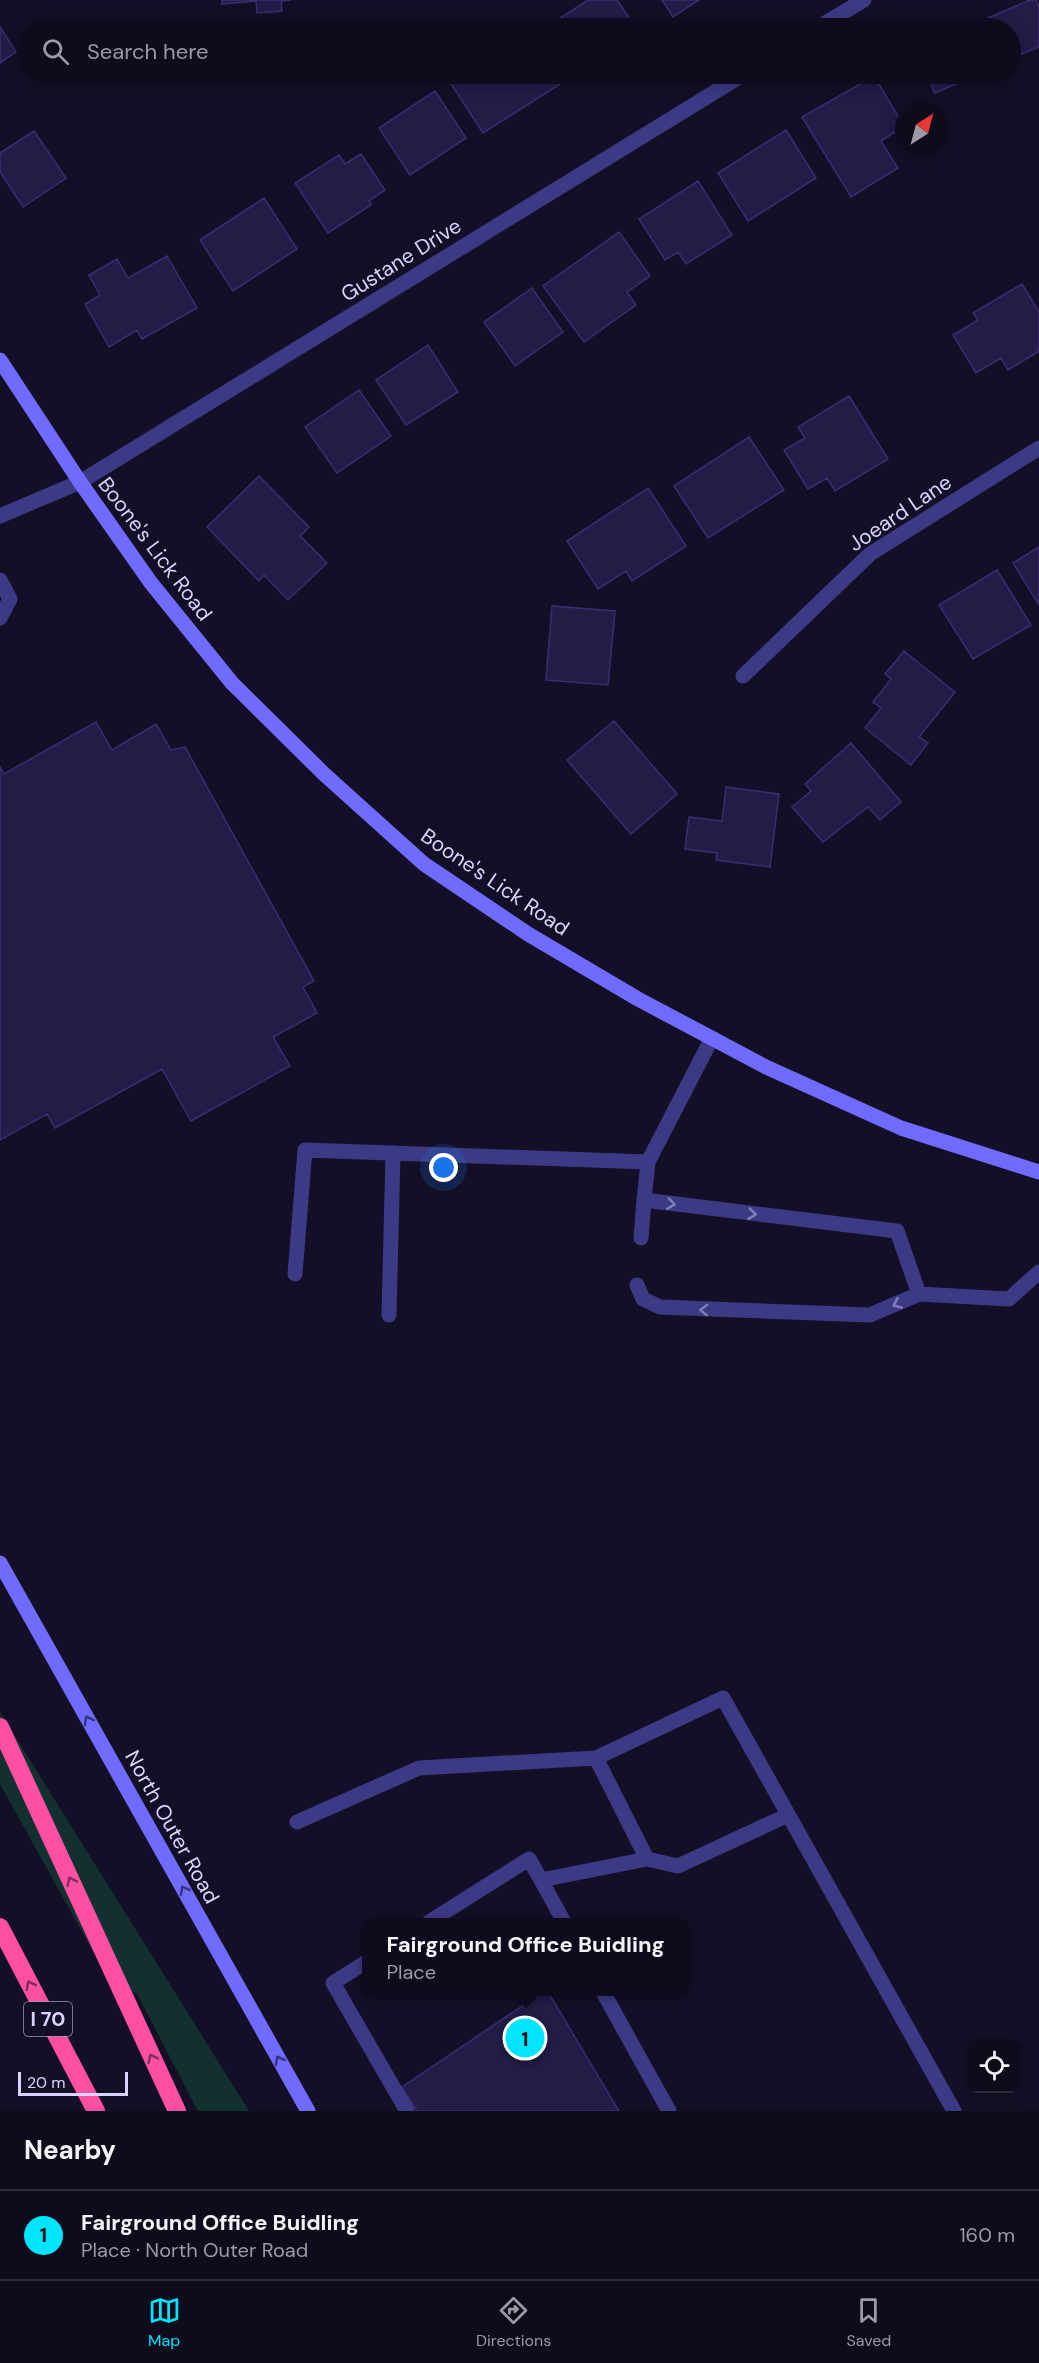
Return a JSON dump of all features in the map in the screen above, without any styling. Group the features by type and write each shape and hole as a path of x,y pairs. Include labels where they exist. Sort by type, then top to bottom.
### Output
{"highway":[{"path":"0,1727 177,2111"},
{"name":"I 70","path":"0,1927 96,2111"}],"street":[{"path":"834,18 864,0"},
{"name":"Gustane Drive","path":"0,516 80,482 728,84"},
{"name":"Boone's Lick Road","path":"0,360 80,482 151,583 232,683 324,774 424,864 528,934 638,999 766,1067 901,1128 1039,1172"},
{"name":"Joeard Lane","path":"742,676 870,554 1039,448"},
{"path":"0,580 10,599 0,618"},
{"path":"641,1238 648,1162 712,1038"},
{"path":"295,1274 305,1150 648,1162"},
{"path":"389,1315 393,1153"},
{"path":"644,1200 897,1232 919,1294"},
{"path":"637,1285 644,1299 660,1307 870,1316 919,1294 1009,1299 1039,1272"},
{"name":"North Outer Road","path":"0,1563 308,2111"},
{"path":"297,1822 419,1768 596,1758 723,1698 954,2111"},
{"path":"596,1758 647,1858"},
{"path":"541,1880 647,1858 678,1866 788,1815"},
{"path":"437,1918 529,1859 561,1918"},
{"path":"362,1965 333,1983 407,2111"},
{"path":"605,1996 669,2111"}],"green space":[{"path":"0,1712 249,2111 198,2111 137,1994 107,1977 0,1784"}],"building":[{"path":"222,0 291,0 281,1 282,11 257,13 256,1 222,4"},
{"path":"588,0 617,0 629,18 561,18"},
{"path":"662,0 699,0 673,17"},
{"path":"1030,0 1036,0 1039,8 1039,47 1021,54 1021,18 988,18"},
{"path":"0,27 16,52 0,63"},
{"path":"451,84 560,84 483,133"},
{"path":"860,84 879,84 895,111 895,132 881,141 898,168 851,197 802,117"},
{"path":"931,84 956,84 935,93"},
{"path":"435,91 466,138 410,175 379,128"},
{"path":"786,130 816,178 748,221 718,173"},
{"path":"34,131 66,178 23,207 0,172 0,153"},
{"path":"361,154 385,190 369,201 371,205 328,233 295,183 339,155 345,164"},
{"path":"698,181 732,235 686,264 678,252 665,260 639,219"},
{"path":"264,198 297,249 233,291 200,240"},
{"path":"619,232 650,276 627,292 636,305 584,342 543,286"},
{"path":"167,256 197,308 142,339 137,330 109,347 85,304 100,295 89,275 117,259 128,278"},
{"path":"1022,284 1039,312 1039,351 1008,370 1001,358 976,373 953,335 978,320 973,313"},
{"path":"532,288 563,332 515,366 484,322"},
{"path":"428,345 458,392 406,425 376,380"},
{"path":"359,390 391,436 337,473 305,427"},
{"path":"849,396 888,459 835,491 827,478 808,489 784,450 805,438 798,427"},
{"path":"749,437 784,490 708,538 674,486"},
{"path":"259,476 309,527 300,536 327,563 288,600 264,575 259,581 207,527"},
{"path":"648,488 686,546 632,581 626,571 598,589 567,541"},
{"path":"1039,547 1039,605 1013,563"},
{"path":"997,570 1031,625 973,659 939,605"},
{"path":"552,606 615,611 608,685 546,680"},
{"path":"904,651 955,692 919,737 928,743 911,765 865,728 881,708 873,702 891,679 885,674"},
{"path":"614,721 677,794 631,834 567,760"},
{"path":"96,722 112,750 156,724 171,750 185,747 314,981 303,987 317,1013 273,1037 290,1066 191,1121 162,1069 55,1128 47,1114 0,1140 0,767 4,774"},
{"path":"851,743 901,802 880,820 868,807 823,842 792,807 811,791 805,784"},
{"path":"726,787 779,794 770,867 716,860 717,853 685,849 689,817 722,821"},
{"path":"537,1996 550,1996 619,2111 417,2111 402,2087"}],"place":[{"name":"Fairground Office Buidling","path":"525,2038"}]}
